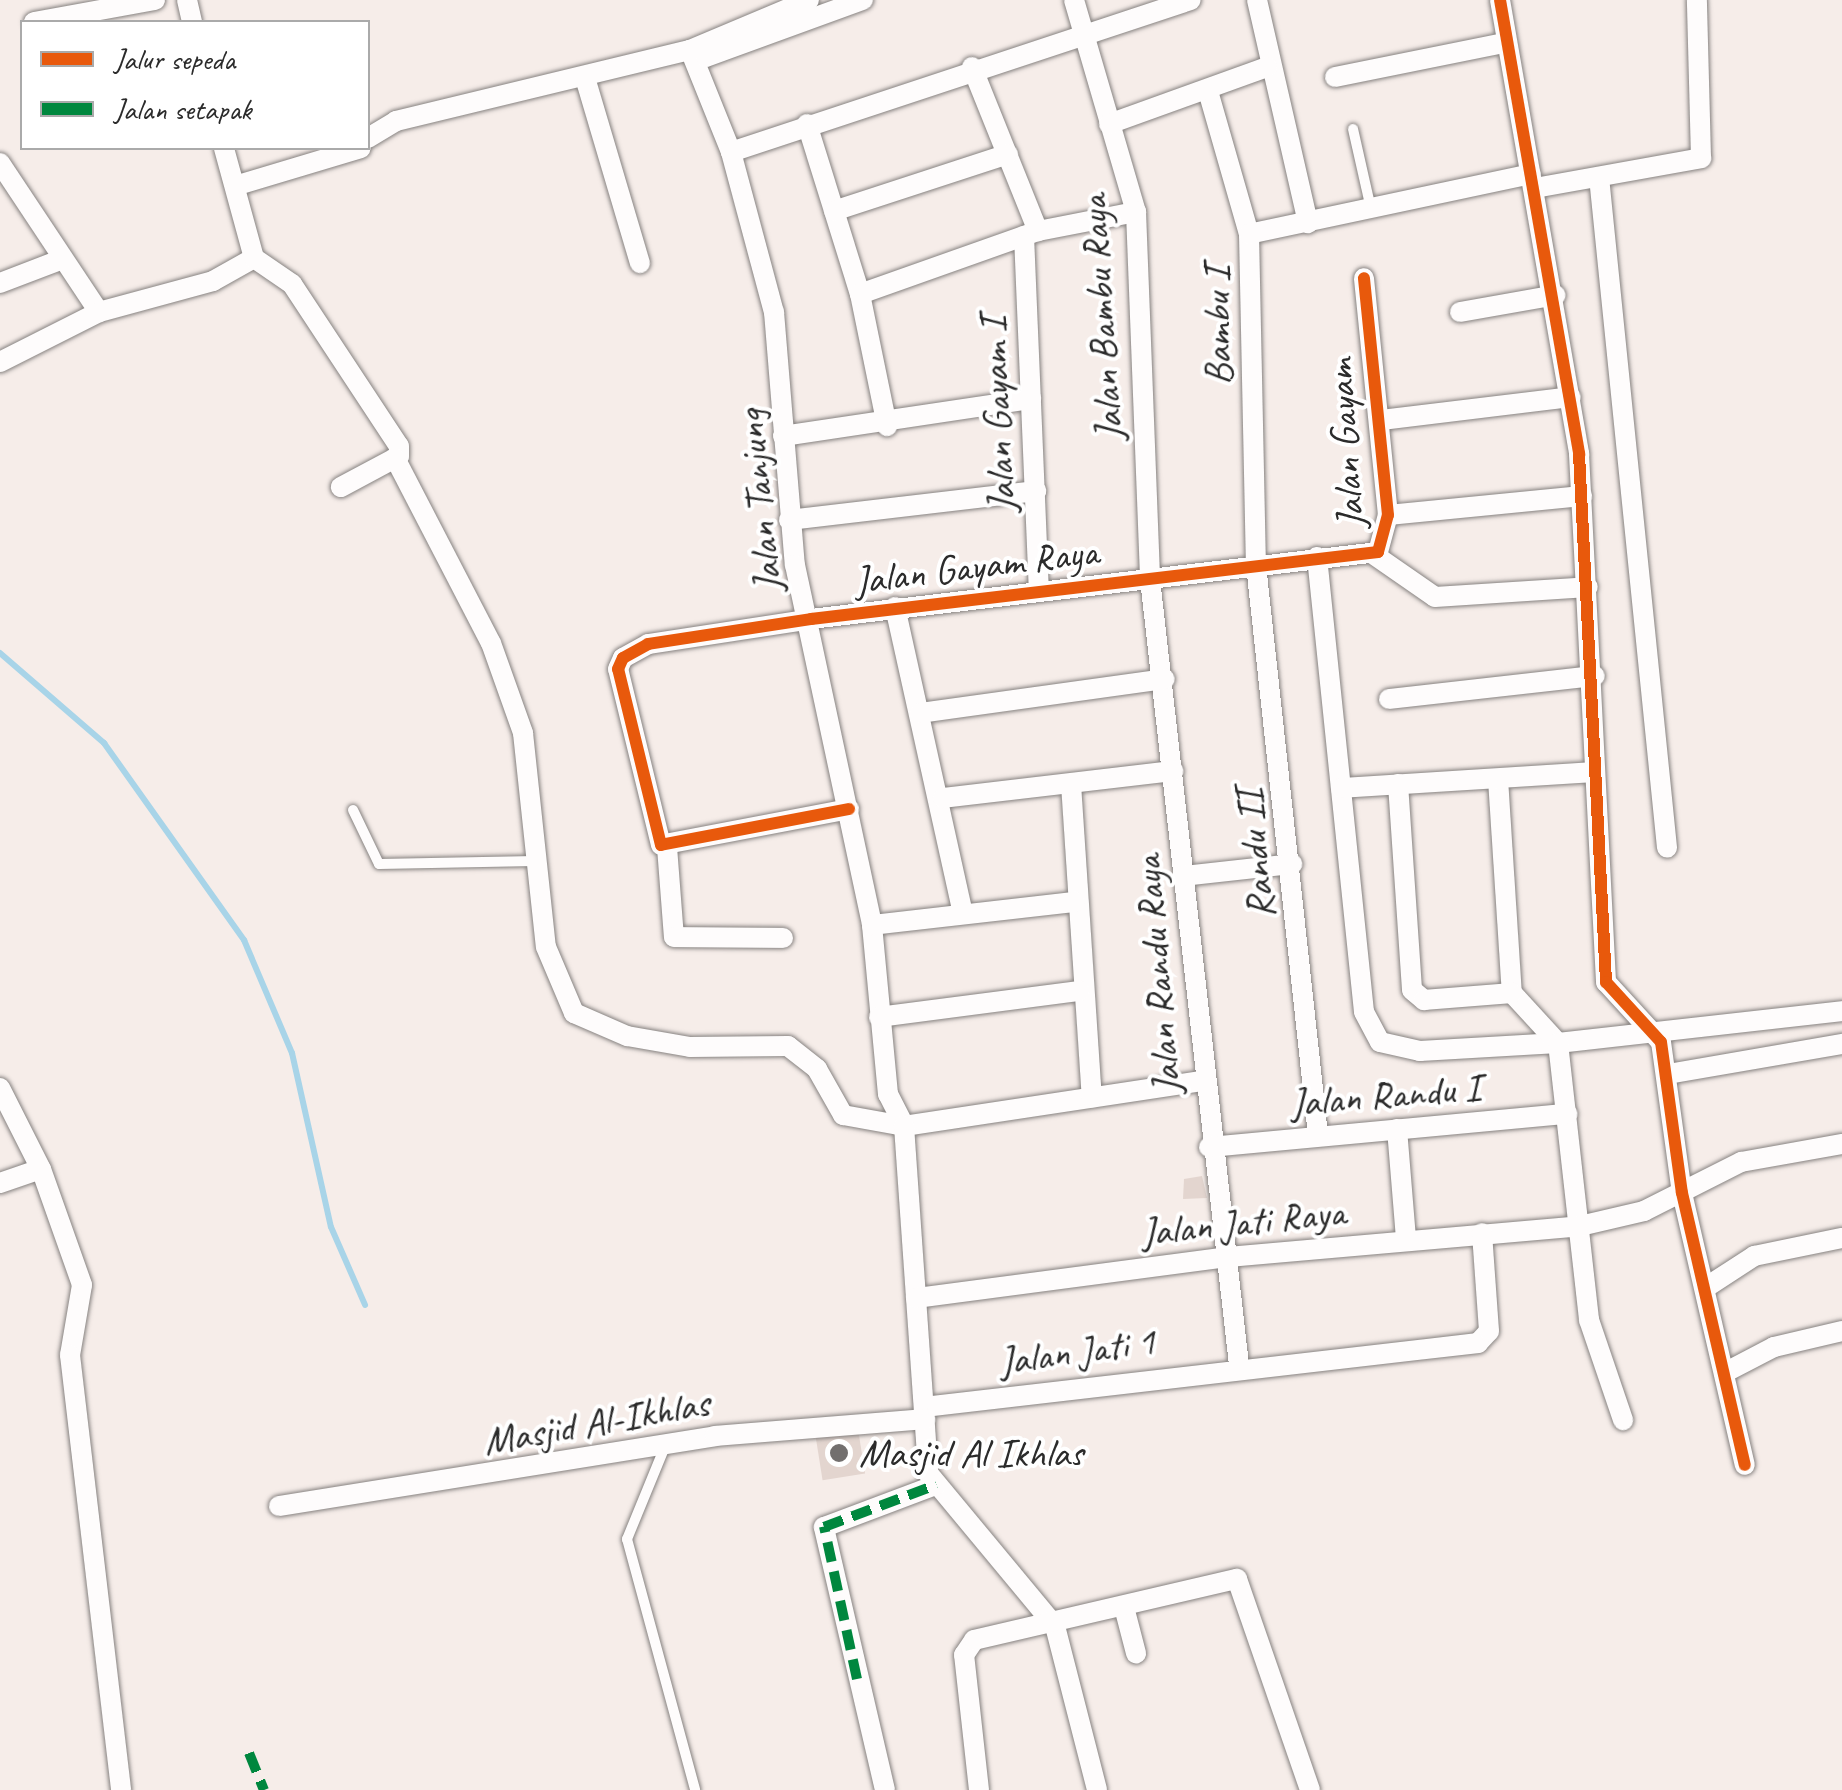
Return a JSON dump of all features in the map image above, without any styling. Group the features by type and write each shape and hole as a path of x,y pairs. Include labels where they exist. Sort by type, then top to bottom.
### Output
{"street":[{"path":"46,20 155,0"},
{"path":"370,137 396,121 586,80 690,50 809,0"},
{"path":"690,50 706,57 864,0"},
{"name":"Jalan Bambu Raya","path":"1074,0 1136,212 1150,579"},
{"path":"731,152 1083,31 1191,0"},
{"path":"1257,0 1267,67 1308,223"},
{"path":"1500,0 1503,43 1556,296 1582,496 1596,676 1592,772 1606,982 1648,1027 1668,1074 1682,1193 1745,1465"},
{"path":"1250,234 1533,181 1599,177 1701,158 1697,0"},
{"path":"1336,77 1503,43"},
{"name":"Jalan Tanjung","path":"690,50 731,152 774,312 789,520 872,924 888,1094 904,1126 925,1413 936,1485"},
{"path":"1109,124 1208,92 1267,67"},
{"name":"Jalan Gayam I","path":"972,68 1008,154 1031,233 1031,399 1039,591"},
{"path":"586,80 640,263"},
{"name":"Bambu I","path":"1208,92 1250,234 1256,565"},
{"path":"807,124 860,294 886,426"},
{"path":"225,150 238,184 254,258 292,284 399,446 395,458 341,487"},
{"path":"238,184 354,150"},
{"path":"834,211 1008,154"},
{"path":"0,163 60,260 99,312"},
{"path":"1599,177 1667,848"},
{"path":"860,294 1031,233 1136,212"},
{"path":"0,362 99,312 229,275 254,258"},
{"path":"0,282 60,260"},
{"name":"Jalan Gayam","path":"1150,579 1317,557 1372,554 1385,546 1388,515 1381,420 1364,278"},
{"path":"1460,312 1556,296"},
{"path":"1381,420 1571,397"},
{"path":"783,436 886,426 1031,399"},
{"path":"395,458 491,644 524,734 534,861 550,973 574,1012 627,1036 690,1047 788,1046 817,1068 843,1115 904,1126 1202,1081"},
{"path":"789,520 1036,491"},
{"path":"1388,515 1582,496"},
{"path":"1372,554 1435,597 1588,587"},
{"path":"1317,557 1364,1012 1380,1042 1420,1051 1558,1043 1648,1027 1842,1011"},
{"name":"Randu II","path":"1256,565 1292,864 1318,1135"},
{"name":"Jalan Gayam Raya","path":"667,847 650,822 623,658 648,644 895,607 1150,579"},
{"name":"Jalan Randu Raya","path":"1150,579 1166,679 1202,1081 1228,1256 1239,1364"},
{"path":"895,607 943,798 962,914"},
{"path":"1388,698 1596,676"},
{"path":"920,713 1166,679"},
{"path":"943,798 1173,771"},
{"path":"1341,788 1592,772"},
{"path":"1498,779 1512,993 1558,1043 1589,1320 1623,1420"},
{"path":"1071,784 1079,991 1092,1097"},
{"path":"1398,784 1412,990 1424,1000 1512,993"},
{"path":"783,938 674,936 667,847 849,810"},
{"path":"1183,876 1292,864"},
{"path":"872,924 1074,902"},
{"path":"879,1017 1079,991"},
{"path":"1668,1074 1842,1044"},
{"path":"0,1088 41,1169 82,1285 70,1355 121,1790"},
{"name":"Jalan Randu I","path":"1210,1147 1567,1114"},
{"path":"1398,1130 1406,1239"},
{"name":"Jalan Jati Raya","path":"916,1298 1228,1256 1580,1226 1682,1193 1741,1162 1842,1144"},
{"path":"0,1183 41,1169"},
{"name":"Jalan Jati 1","path":"925,1413 1239,1364 1478,1343 1488,1330 1482,1233"},
{"path":"1705,1288 1754,1256 1842,1238"},
{"path":"1724,1373 1795,1340 1842,1331"},
{"name":"Masjid Al-Ikhlas","path":"279,1506 666,1443 925,1413"},
{"path":"886,1790 824,1527 936,1485 1055,1626 1097,1790"},
{"path":"979,1790 966,1649 974,1640 1055,1626 1230,1580 1245,1585 1310,1790"},
{"path":"1124,1607 1136,1652"}],"lane":[{"path":"1354,129 1372,210"},
{"path":"353,810 379,864 534,861"},
{"path":"666,1443 627,1539 696,1790"}],"building":[{"path":"1202,1176 1207,1198 1183,1199 1184,1179"},
{"name":"Masjid Al Ikhlas","path":"858,1429 865,1473 823,1480 816,1436"}],"waterway":[{"path":"0,653 104,743 244,940 292,1053 331,1227 365,1305"}],"marked path":[{"path":"857,1679 824,1527 936,1485"},
{"path":"249,1753 264,1790"}],"cycle path":[{"path":"1500,0 1579,454 1606,982 1661,1042 1682,1193 1745,1465"},
{"path":"849,809 661,845 618,669 623,658 648,644 811,619 1378,552 1388,515 1364,278"}],"place":[{"name":"Masjid Al Ikhlas","path":"839,1453"}]}
